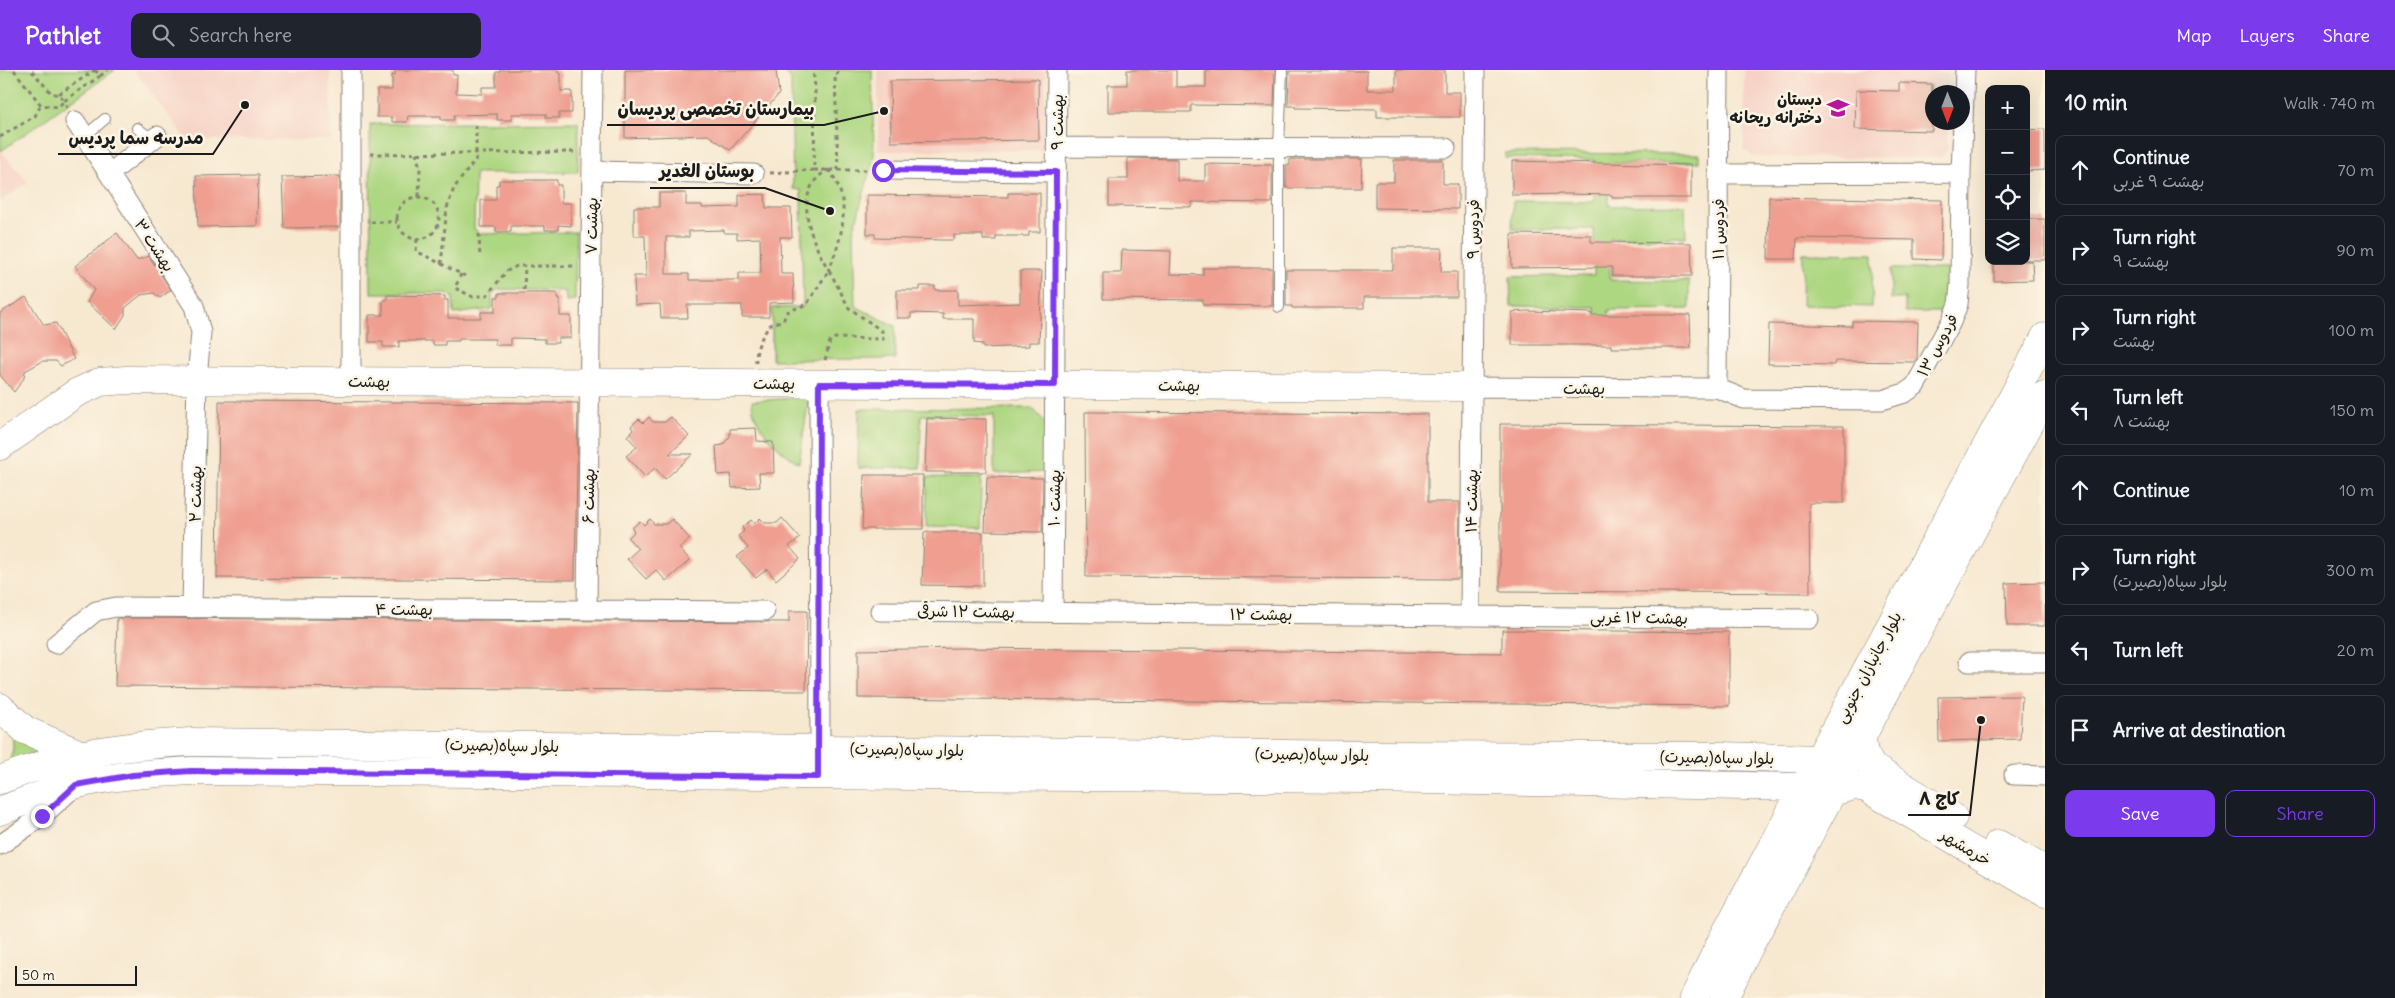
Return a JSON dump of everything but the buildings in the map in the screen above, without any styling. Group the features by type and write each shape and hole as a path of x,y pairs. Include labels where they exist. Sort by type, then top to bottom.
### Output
{"main road":[{"name":"بلوار جانبازان جنوبی","path":"1694,998 1722,940 2045,337"},
{"name":"بهشت","path":"1,443 76,393 100,382 126,380 1472,387"},
{"name":"بلوار جانبازان جنوبی","path":"1731,992 1861,735 2045,395"},
{"path":"0,707 25,730 80,754"},
{"path":"1832,792 1846,788 1868,777 1861,735"},
{"name":"بلوار سپاه(بصیرت)","path":"0,780 27,769 80,754 130,746 190,742 820,748 1370,767 1804,787"},
{"path":"402,744 402,773"},
{"path":"818,777 820,748"},
{"name":"بلوار سپاه(بصیرت)","path":"0,811 76,785 133,775 191,771 818,777 1370,767 1722,756 1819,759"},
{"name":"خرمشهر","path":"1868,777 1960,821 2045,870"},
{"name":"خرمشهر","path":"1868,777 2045,893"}],"street":[{"path":"351,381 352,70"},
{"name":"بهشت ۷","path":"590,382 593,70"},
{"name":"بهشت ۹","path":"1055,385 1057,70"},
{"name":"فردوس ۹","path":"1472,387 1475,70"},
{"name":"فردوس ۱۱","path":"1717,388 1719,70"},
{"name":"فردوس ۱۳","path":"1717,388 1744,399 1882,400 1894,398 1915,386 1951,322 1958,304 1965,70"},
{"name":"بهشت ۳","path":"80,128 194,306 201,332 197,380"},
{"path":"110,174 155,138"},
{"path":"1056,147 1446,148"},
{"path":"883,170 1056,172"},
{"path":"592,171 754,174"},
{"path":"1718,174 1961,173"},
{"name":"بهشت ۲","path":"192,608 197,380"},
{"name":"بهشت ۶","path":"587,610 590,382"},
{"path":"819,384 820,748"},
{"name":"بهشت ۱۰","path":"1053,612 1055,385"},
{"name":"بهشت","path":"1472,387 1717,388"},
{"name":"بهشت ۱۴","path":"1470,616 1472,387"},
{"name":"بهشت ۴","path":"56,644 96,611 116,607 765,611"},
{"name":"بهشت ۱۲ شرقی","path":"880,611 1053,612"},
{"name":"بهشت ۱۲","path":"1053,612 1470,616"},
{"name":"بهشت ۱۲ غربی","path":"1470,616 1809,619"},
{"path":"1969,662 2045,662"},
{"path":"2014,775 2045,776"},
{"path":"0,845 42,816 76,785"}],"lane":[{"path":"1279,307 1279,148 1282,70"},
{"path":"80,128 105,120"},
{"path":"137,128 155,138"}],"path":[{"path":"14,70 42,105 58,107 108,70"},
{"path":"31,70 52,94 59,94 95,70 100,76"},
{"path":"813,70 815,87 814,170"},
{"path":"838,170 836,75 840,70"},
{"path":"89,75 94,81"},
{"path":"81,80 86,86"},
{"path":"76,84 81,89"},
{"path":"69,88 74,95"},
{"path":"59,94 64,101"},
{"path":"0,137 35,116 42,105"},
{"path":"442,264 447,208 454,188 476,159 476,123"},
{"path":"370,154 578,152"},
{"path":"416,153 420,168 419,196"},
{"path":"754,174 814,170 883,170"},
{"path":"756,383 756,351 766,330 772,323 783,321 787,312 807,304 829,270 840,244 844,222 837,182 828,170"},
{"path":"819,384 830,341 835,338 883,339 882,330 848,308 829,270 815,249 806,217 810,193 819,175 828,170"},
{"path":"419,196 430,199 435,204 440,217 436,230 424,238 417,239 404,234 397,222 399,208 404,202 419,196"},
{"path":"372,222 397,222"},
{"path":"480,234 480,258"},
{"path":"417,239 416,251 463,275 455,288 473,297 487,295 507,272 517,266 576,266"},
{"path":"524,266 524,290"}],"shaded area":[{"path":"134,70 330,70 331,140 187,140"},
{"path":"878,70 1045,70 1046,150 878,151","holes":["1038,79 1039,140 891,142 891,81"]},
{"name":"دبستان دخترانه ریحانه","path":"1744,70 1936,70 1936,73 1948,74 1948,85 1925,85 1925,130 1948,130 1948,151 1940,158 1753,157 1744,150"},
{"path":"0,150 28,182 0,202"}],"green space":[{"path":"0,70 115,70 1,151"},
{"path":"782,70 872,70 874,156 853,233 855,306 895,326 895,359 772,360 772,308 803,307 801,190 793,189 791,79"},
{"path":"578,122 578,172 475,173 474,228 479,234 576,232 575,300 566,301 565,291 498,289 492,295 492,309 454,314 453,297 447,293 371,293 370,124"},
{"path":"1505,153 1699,154 1699,162 1609,163 1609,206 1685,205 1686,237 1610,239 1610,280 1689,281 1689,309 1609,310 1608,341 1596,341 1595,307 1511,306 1510,277 1594,275 1594,229 1512,229 1513,201 1594,202 1595,160 1505,158"},
{"path":"1803,253 1873,254 1872,307 1802,305"},
{"path":"1891,269 1948,269 1948,312 1905,312 1905,299 1891,299"},
{"path":"809,397 799,463 783,452 768,437 757,420 752,401"},
{"path":"1032,408 1046,423 1047,472 994,474 994,416 921,415 920,468 858,468 859,409"},
{"path":"927,477 981,478 980,528 926,527"},
{"path":"12,729 48,750 10,763 13,748"}],"place":[{"name":"مدرسه سما پردیس","path":"245,105"},
{"name":"دبستان دخترانه ریحانه","path":"1838,108"},
{"name":"بیمارستان تخصصی پردیسان","path":"884,111"},
{"name":"بوستان الغدیر","path":"830,211"},
{"name":"کاج ۸","path":"1981,720"}],"route":[{"path":"42,816 76,785 133,775 191,771 818,777 820,748 819,384 1055,385 1056,172 883,170"}]}
